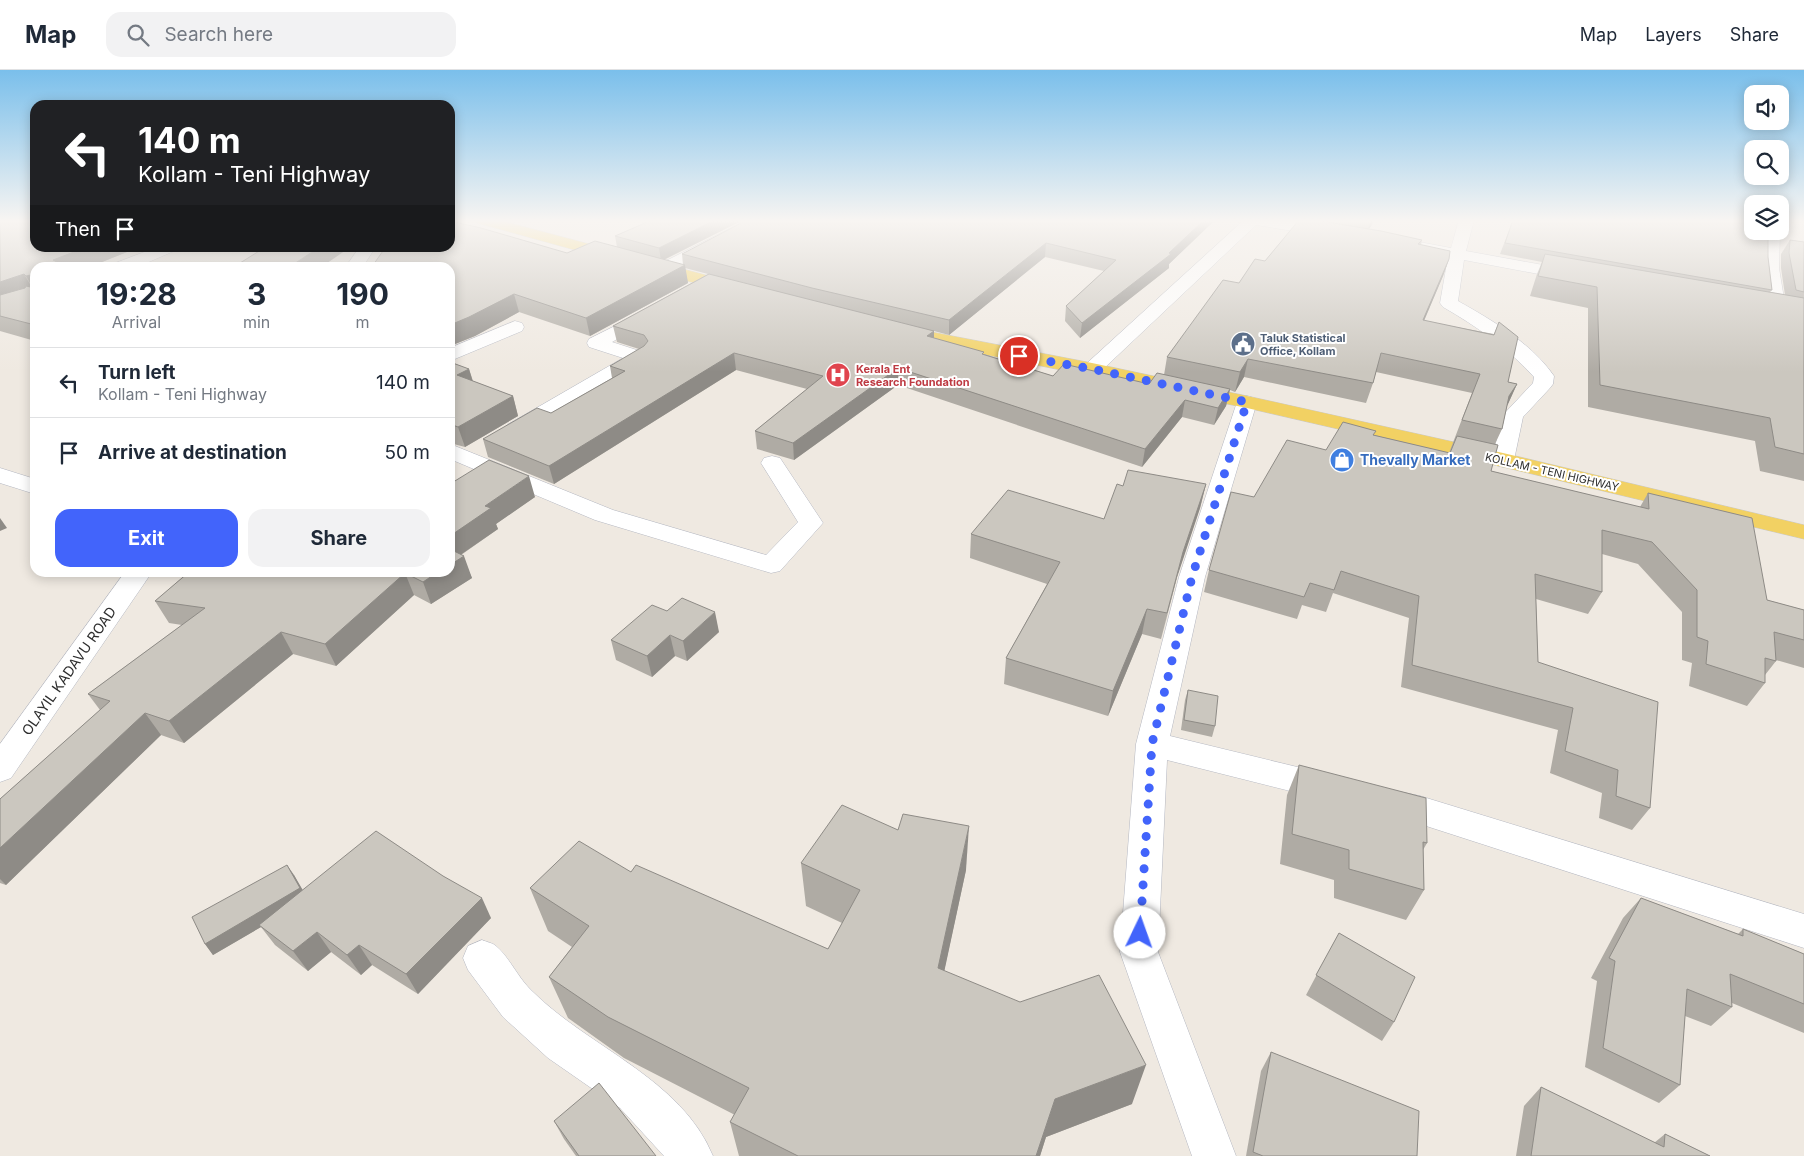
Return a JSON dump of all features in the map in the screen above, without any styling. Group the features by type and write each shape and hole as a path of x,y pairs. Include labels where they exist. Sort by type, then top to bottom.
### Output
{"main road":[{"path":"670,271 753,293"},
{"name":"KOLLAM - TENI HIGHWAY","path":"899,331 1247,402 1504,460 1804,532"}],"street":[{"path":"1092,369 1198,271"},
{"path":"1454,271 1449,303 1488,326 1532,361 1544,376 1543,384 1513,416 1504,460"},
{"path":"1548,271 1594,279"},
{"path":"1771,271 1777,311"},
{"path":"682,295 708,281"},
{"path":"474,449 639,357 596,344 665,305"},
{"path":"1739,305 1795,314"},
{"path":"455,353 515,327"},
{"path":"1214,1156 1139,952 1152,744 1192,577 1247,402"},
{"path":"474,449 604,515 771,565 811,523 772,463"},
{"path":"0,475 30,485"},
{"name":"OLAYIL KADAVU ROAD","path":"0,769 135,577"},
{"path":"1152,744 1420,810 1804,931"},
{"path":"482,958 517,1004 563,1044 634,1093 675,1134 691,1156"}],"building":[{"path":"0,271 30,271 30,275 26,276 24,274 0,282"},
{"path":"455,271 674,271 586,318 514,294 455,323"},
{"path":"746,271 1011,271 949,320"},
{"path":"1104,271 1149,271 1082,323 1066,306"},
{"path":"1247,271 1444,271 1423,320 1494,335 1499,322 1518,337 1508,382 1517,384 1509,396 1502,429 1462,420 1480,374 1381,353 1373,383 1248,359 1240,372 1167,357 1223,280 1239,283"},
{"path":"1540,271 1643,271 1804,298 1804,454 1775,447 1770,418 1600,385 1597,287 1538,276"},
{"path":"1662,271 1770,271 1772,290"},
{"path":"1792,271 1804,271 1804,292 1796,290"},
{"path":"709,274 934,331 927,336 984,352 982,354 1053,376 1064,364 1149,384 1157,373 1230,389 1218,408 1185,400 1145,449 898,368 793,443 755,431 823,376 734,353 549,466 483,439 537,408 551,413 625,371 610,366 644,346 648,341 644,335 613,326"},
{"path":"26,286 30,287 30,324 0,316 0,295 25,288"},
{"path":"455,364 469,369 457,375 513,396 458,427 455,426"},
{"path":"1343,422 1376,431 1373,435 1450,453 1457,436 1498,445 1491,471 1649,509 1648,493 1752,518 1767,600 1804,610 1804,640 1774,632 1776,661 1765,658 1765,683 1706,664 1708,641 1697,637 1697,590 1652,542 1602,530 1602,592 1535,574 1538,662 1658,702 1650,808 1616,796 1618,770 1565,751 1573,708 1412,665 1419,596 1341,571 1334,590 1310,583 1304,597 1209,570 1231,492 1254,497 1287,440 1326,450"},
{"path":"489,460 529,476 485,506 491,508 455,533 455,481"},
{"path":"1128,470 1206,484 1183,552 1167,613 1147,609 1113,691 1006,658 1060,562 971,534 1008,490 1104,519 1117,484 1123,486"},
{"path":"455,552 464,556 455,562"},
{"path":"183,577 400,577 325,644 281,632 169,721 145,713 0,848 0,799 110,701 88,694 205,608 155,601"},
{"path":"413,577 430,577 423,582"},
{"path":"682,598 715,612 683,641 670,635 647,656 611,640 652,605 667,611"},
{"path":"1188,690 1218,696 1215,726 1184,720"},
{"path":"1299,765 1426,798 1427,843 1423,842 1424,890 1349,869 1349,850 1292,834"},
{"path":"842,805 898,830 903,814 969,826 938,968 1020,1002 1099,975 1146,1065 1055,1099 1036,1156 798,1156 730,1122 749,1088 608,1017 549,977 589,926 530,888 579,841 631,872 636,865 828,949 860,890 801,863"},
{"path":"376,831 443,876 482,898 406,974 359,945 347,955 317,932 293,951 259,925"},
{"path":"287,865 300,888 205,944 192,917"},
{"path":"1641,898 1743,936 1743,929 1804,954 1804,1004 1730,974 1732,1007 1687,989 1680,1085 1603,1048 1615,961 1609,958"},
{"path":"1339,933 1415,977 1394,1022 1316,975"},
{"path":"1271,1052 1419,1111 1417,1156 1263,1156 1253,1152"},
{"path":"599,1083 656,1156 579,1156 554,1121"},
{"path":"1541,1087 1664,1147 1665,1134 1710,1156 1531,1156"}],"place":[{"name":"Taluk Statistical Office, Kollam","path":"1243,344"},
{"name":"Kerala Ent Research Foundation","path":"838,375"},
{"name":"Thevally Market","path":"1342,460"}],"route":[{"path":"1019,356 1092,369 1247,402 1192,577 1152,744 1140,933"}]}
